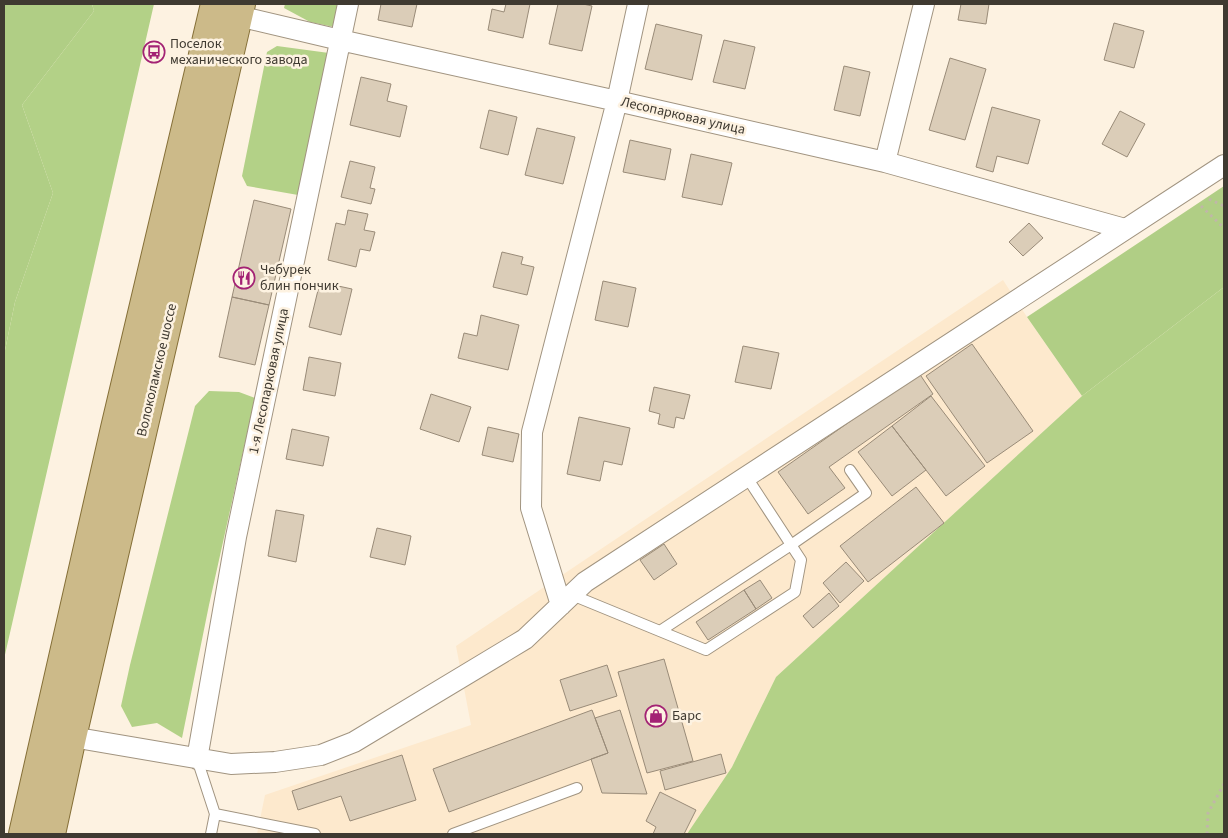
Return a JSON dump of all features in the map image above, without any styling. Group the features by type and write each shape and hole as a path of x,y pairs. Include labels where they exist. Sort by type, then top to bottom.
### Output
{"main road":[{"name":"Волоколамское шоссе","path":"23,834 115,428 231,8"},
{"name":"Волоколамское шоссе","path":"51,834 231,8"}],"street":[{"name":"1-я Лесопарковая улица","path":"197,759 236,536 348,4"},
{"path":"566,600 531,508 532,432 617,101 638,4"},
{"path":"885,162 924,4"},
{"name":"Лесопарковая улица","path":"231,8 340,40 885,162 1125,229"},
{"path":"46,730 231,764 275,762 321,755 354,742 525,639 585,582 1224,165"}],"lane":[{"path":"660,631 866,493 850,470"},
{"path":"566,600 660,631 706,650 795,592 801,560 746,476"},
{"path":"197,759 215,814 211,834"},
{"path":"453,834 577,788"},
{"path":"215,814 315,834"}],"path":[{"path":"1185,190 1224,228"},
{"path":"1207,834 1208,813 1224,784"}],"shaded area":[{"path":"1003,280 1082,396 776,677 732,767 687,834 257,834 265,795 471,725 456,646"}],"green space":[{"path":"4,4 92,4 94,11 22,105 53,193 15,302 4,355"},
{"path":"92,4 154,4 4,659 4,355 15,302 53,193 22,105 94,11"},
{"path":"285,4 339,4 334,27 310,22 284,8"},
{"path":"277,46 329,53 298,195 247,186 242,176 267,52"},
{"path":"1224,186 1224,287 1082,396 1027,317"},
{"path":"1224,287 1224,834 687,834 732,767 776,677 1082,396"},
{"path":"209,391 239,392 255,398 209,605 182,738 157,723 132,727 121,706 195,406"}],"building":[{"path":"381,4 417,4 412,27 378,20"},
{"path":"506,4 530,4 523,38 488,30 492,9 504,12"},
{"path":"558,4 592,6 582,51 549,44"},
{"path":"961,4 989,4 986,24 958,20"},
{"path":"1114,23 1144,31 1134,68 1104,60"},
{"path":"656,24 702,35 692,80 645,69"},
{"path":"724,40 755,47 745,89 713,82"},
{"path":"950,58 986,69 965,140 929,130"},
{"path":"844,66 870,72 860,116 834,110"},
{"path":"361,77 391,84 387,101 407,106 400,137 350,125"},
{"path":"992,107 1040,120 1028,164 997,156 993,172 976,167"},
{"path":"489,110 517,117 508,155 480,148"},
{"path":"1120,111 1145,124 1127,157 1102,144"},
{"path":"537,128 575,137 563,184 525,175"},
{"path":"630,140 671,149 665,180 623,172"},
{"path":"691,154 732,163 722,205 682,197"},
{"path":"350,161 375,167 370,188 375,189 371,204 341,197"},
{"path":"254,200 291,209 269,305 232,297"},
{"path":"348,210 368,214 364,230 375,232 370,251 360,249 356,267 328,260 336,223 345,225"},
{"path":"1029,223 1043,238 1023,256 1009,242"},
{"path":"502,252 523,257 521,264 534,267 527,295 493,287"},
{"path":"603,281 636,288 628,327 595,320"},
{"path":"320,282 352,289 341,335 309,327"},
{"path":"232,297 269,305 255,365 219,357"},
{"path":"481,315 519,325 508,370 458,358 464,333 477,336"},
{"path":"972,344 1033,431 987,463 926,376"},
{"path":"743,346 779,353 771,389 735,382"},
{"path":"309,357 341,363 335,396 303,390"},
{"path":"919,373 933,394 829,467 845,488 808,514 778,472"},
{"path":"654,387 690,395 684,419 676,417 674,428 658,424 660,414 649,411"},
{"path":"431,394 471,407 459,442 420,429"},
{"path":"931,396 985,466 946,496 892,426"},
{"path":"579,417 630,428 622,465 604,461 600,481 567,474"},
{"path":"892,426 926,470 892,496 858,452"},
{"path":"488,427 519,434 513,462 482,455"},
{"path":"292,429 329,437 323,466 286,459"},
{"path":"916,487 944,523 868,582 840,546"},
{"path":"276,510 304,515 296,562 268,556"},
{"path":"377,528 411,536 405,565 370,557"},
{"path":"664,544 677,564 654,580 640,560"},
{"path":"846,562 864,581 840,603 823,583"},
{"path":"760,580 772,598 756,609 744,590"},
{"path":"744,590 756,609 708,640 696,622"},
{"path":"829,593 839,606 813,628 803,616"},
{"name":"Барс","path":"664,659 693,761 647,773 618,672"},
{"path":"607,665 617,696 570,711 560,680"},
{"path":"592,710 608,753 449,812 433,769"},
{"path":"620,710 647,794 602,793 591,759 608,753 595,718"},
{"path":"721,754 726,773 665,790 660,771"},
{"path":"402,755 416,800 350,821 341,796 298,810 292,791"},
{"path":"660,792 696,810 684,834 653,834 656,827 646,821"}],"place":[{"name":"Поселок механического завода","path":"154,52"},
{"name":"Чебурек блин пончик","path":"244,278"},
{"name":"Барс","path":"656,716"}]}
